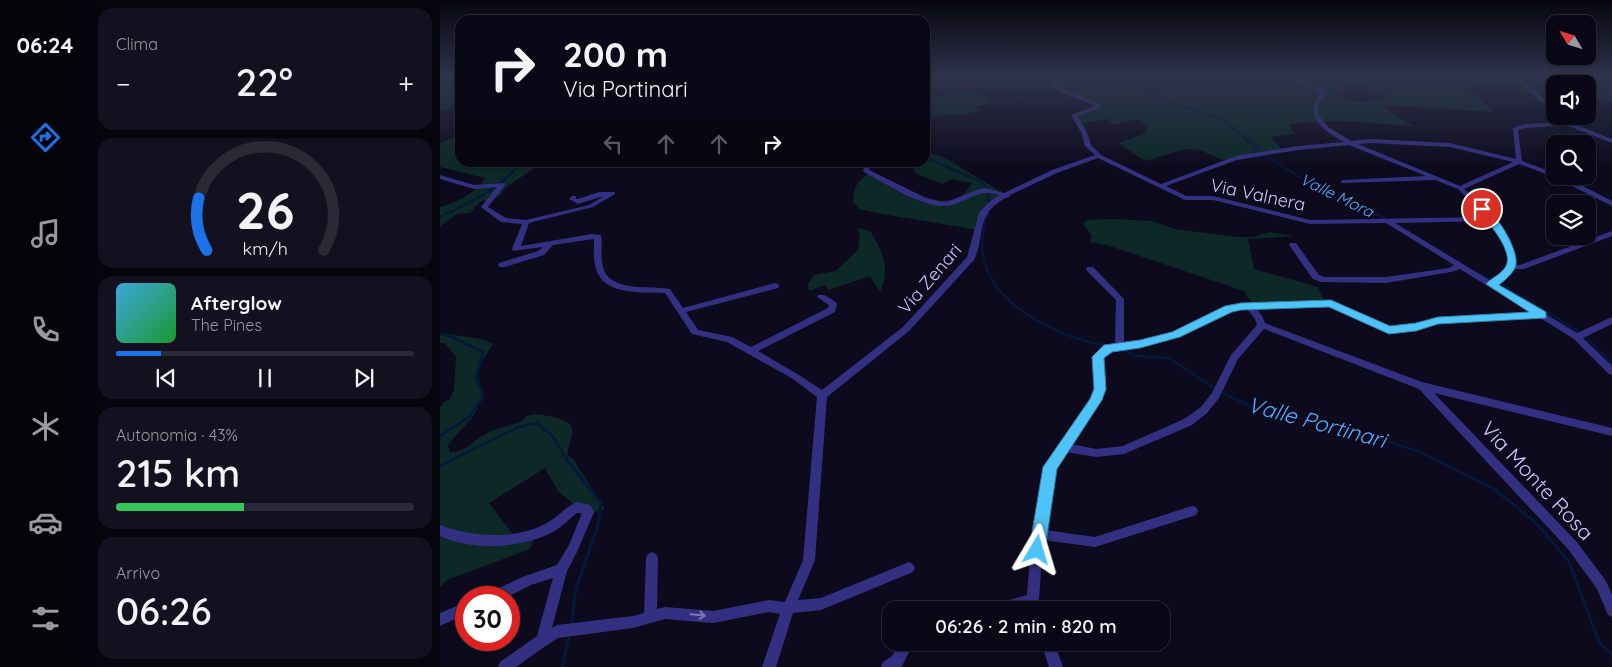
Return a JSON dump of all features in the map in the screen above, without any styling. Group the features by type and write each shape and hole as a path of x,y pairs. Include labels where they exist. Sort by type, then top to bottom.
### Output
{"street":[{"path":"1097,106 1074,115 1084,132 1088,146 1100,156"},
{"path":"1314,106 1314,112 1321,124 1350,143 1460,188 1493,219 1512,258 1511,267 1497,282 1491,284"},
{"path":"1519,162 1515,129 1525,126 1546,124"},
{"path":"1572,125 1612,141"},
{"path":"1161,186 1236,158 1350,143 1400,141 1450,145 1519,162 1546,172"},
{"name":"Via Valnera","path":"1100,156 1185,198 1213,198 1310,222 1493,219"},
{"name":"Via Zenari","path":"822,395 906,330 971,258 977,244 982,215 991,206 1006,196 1065,166 1100,156"},
{"path":"1460,188 1519,162"},
{"path":"867,167 866,171 940,204 952,202 975,190 983,189 1006,196"},
{"path":"440,177 474,187 503,184 484,206 504,220 526,222 591,206 613,193 599,194 578,202 572,199 574,197"},
{"path":"1342,182 1439,178"},
{"path":"1574,185 1612,204"},
{"path":"1387,221 1576,337 1612,372"},
{"path":"526,222 516,249 592,236 598,237 600,272 605,279 622,287 667,291 695,332 729,340 751,351 822,395 810,560 789,607 769,667"},
{"path":"1511,267 1521,267 1612,233"},
{"path":"502,265 541,253 550,244"},
{"path":"1293,245 1316,277 1324,280 1386,280 1451,270 1459,266"},
{"path":"1090,269 1120,299 1119,346"},
{"path":"681,311 775,286"},
{"path":"751,351 832,310 833,304 821,297"},
{"path":"1034,601 1038,534 1050,467 1096,400 1100,389 1098,357 1108,348 1140,344 1176,335 1229,309 1248,306 1331,303 1389,330 1416,327 1438,321 1542,315"},
{"path":"1248,306 1259,318 1262,325 1421,386 1612,432"},
{"path":"1576,337 1612,320"},
{"path":"1064,447 1096,453 1124,450 1188,422 1204,410 1216,395 1240,348 1262,325"},
{"name":"Via Monte Rosa","path":"1421,386 1572,545 1602,584 1612,611"},
{"path":"440,530 453,536 487,540 532,535 552,527 567,512 581,507 586,509 587,517 561,569 542,640"},
{"path":"1038,534 1095,542 1192,511"},
{"path":"650,617 652,558"},
{"path":"505,667 542,640 557,632 575,631 672,613 713,617 769,606 789,607 821,604 910,568"},
{"path":"516,586 561,569"},
{"path":"440,620 455,613"},
{"path":"888,667 897,661 903,651"},
{"path":"1051,651 1056,667"}],"green space":[{"path":"440,106 455,106 455,108 440,111"},
{"path":"930,106 978,106 974,107 980,111 959,115 930,116"},
{"path":"1100,106 1385,106 1387,110 1413,126 1342,121 1288,124 1295,134 1270,137 1284,151 1222,160 1200,150 1186,149 1145,161 1118,143 1145,134 1148,126 1137,119 1113,125 1106,119 1081,124 1076,116 1096,110"},
{"path":"1403,106 1488,106 1494,112"},
{"path":"455,138 455,167 535,167 504,189 497,197 481,201 470,213 457,214 440,226 440,207 466,196 477,188 485,178 440,167 440,143"},
{"path":"930,152 947,159 1008,196 992,206 978,230 859,209 853,202 857,185 869,173 916,194 942,200 953,200 962,196 972,183 951,179 942,184 915,173 912,167 930,167"},
{"path":"1087,220 1152,221 1175,229 1237,237 1253,237 1270,232 1294,236 1248,239 1254,269 1318,287 1325,302 1252,303 1244,291 1107,245 1090,242 1092,236 1083,224"},
{"path":"857,228 870,231 882,253 885,276 880,292 870,276 829,290 825,285 809,291 808,284 814,275 836,271 858,250 860,235"},
{"path":"440,333 481,339 493,344 479,368 480,402 471,419 448,446 450,452 464,449 488,433 521,421 529,415 536,414 562,419 568,422 572,430 567,455 573,459 605,509 581,515 571,502 558,491 545,468 489,503 516,538 534,537 530,549 447,580 440,587 440,408 444,402 450,399 454,390 456,357 445,343 440,343"}],"waterway":[{"name":"Valle Mora","path":"1183,106 1222,119 1259,150"},
{"name":"Valle Mora","path":"1265,155 1315,187 1384,218"},
{"name":"Valle Portinari","path":"930,159 981,182 987,188"},
{"path":"440,217 474,200 504,180 517,167"},
{"name":"Valle Portinari","path":"988,191 989,205"},
{"name":"Valle Portinari","path":"988,214 982,238 984,261 993,282 1009,300"},
{"name":"Valle Mora","path":"1481,275 1493,281"},
{"name":"Valle Mora","path":"1502,285 1527,300"},
{"name":"Valle Portinari","path":"1007,299 1030,316 1054,330 1107,346"},
{"name":"Valle Mora","path":"1525,299 1579,332"},
{"path":"440,334 452,337 483,352 476,379 484,396 469,417 440,436"},
{"name":"Valle Mora","path":"1586,337 1612,364"},
{"name":"Valle Portinari","path":"1122,349 1135,356 1169,358 1213,387"},
{"name":"Valle Portinari","path":"1223,393 1252,407 1291,417 1321,420 1417,451 1438,461"},
{"path":"449,461 519,427 536,423 552,435 568,461"},
{"path":"440,466 452,460"},
{"path":"567,460 601,503 598,525 576,589 571,625"},
{"name":"Valle Portinari","path":"1436,460 1493,488 1537,524 1569,562 1599,642 1612,655"},
{"path":"562,667 570,633"}],"route":[{"path":"1037,550 1050,467 1096,400 1100,389 1098,357 1108,348 1140,344 1176,335 1229,309 1241,306 1331,303 1389,330 1416,327 1438,321 1534,317 1542,315 1491,284 1497,282 1511,267 1512,258 1499,228 1493,219 1482,209"}]}
